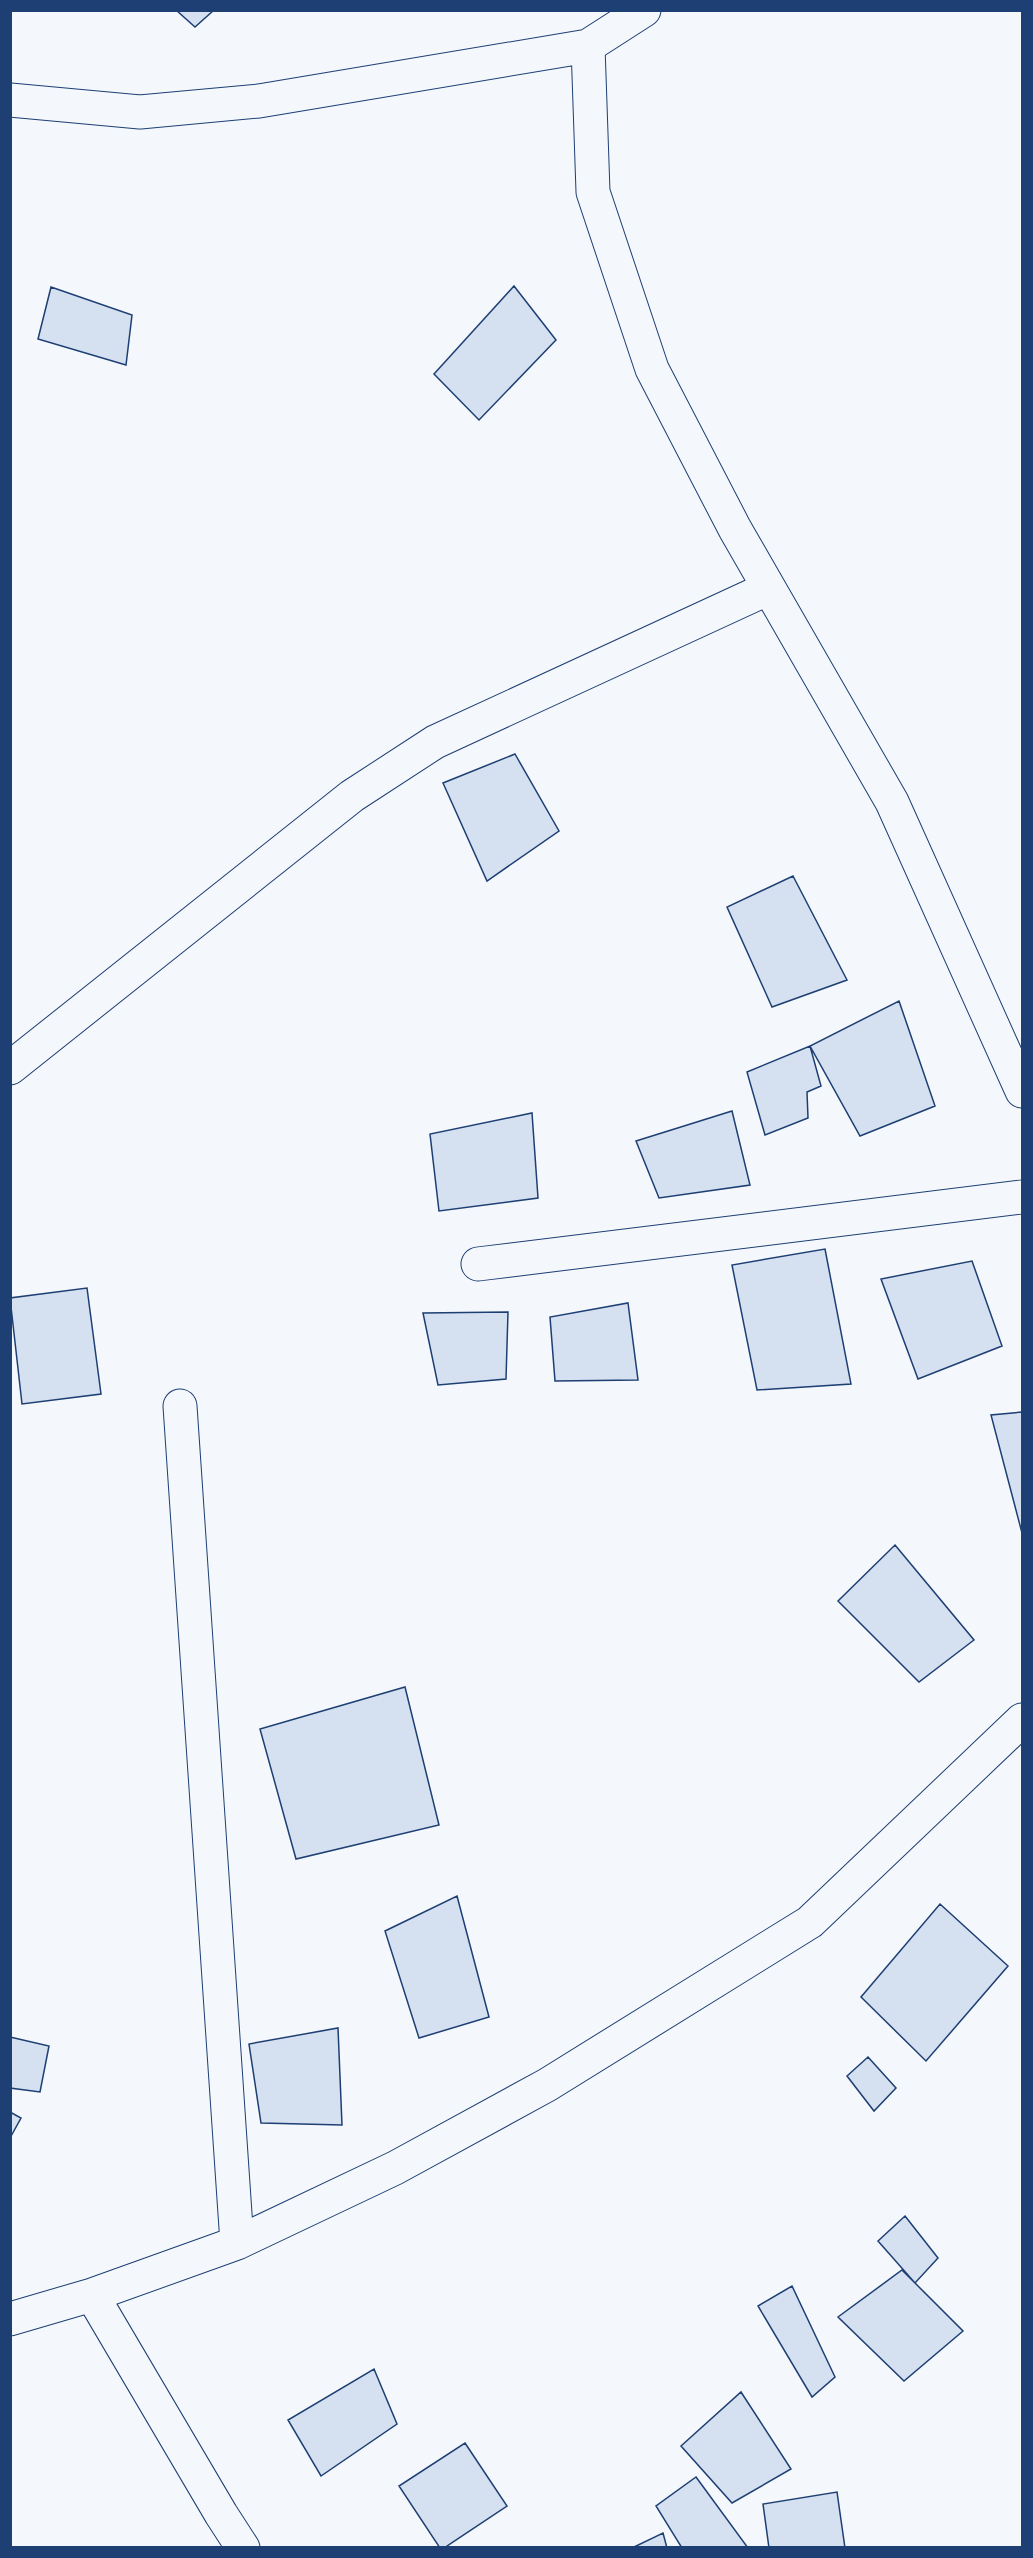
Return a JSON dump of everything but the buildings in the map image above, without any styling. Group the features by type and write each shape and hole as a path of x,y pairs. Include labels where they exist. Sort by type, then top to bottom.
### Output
{"street":[{"path":"10,100 140,112 259,101 588,46 644,10"},
{"path":"588,46 593,192 652,369 735,530 892,802 1023,1091"},
{"path":"10,1068 352,796 435,742 769,588"},
{"path":"478,1264 1023,1197"},
{"path":"180,1406 237,2243"},
{"path":"10,2319 92,2295 237,2243 395,2168 547,2085 810,1922 1023,1720"},
{"path":"92,2295 221,2514 243,2547"}]}
